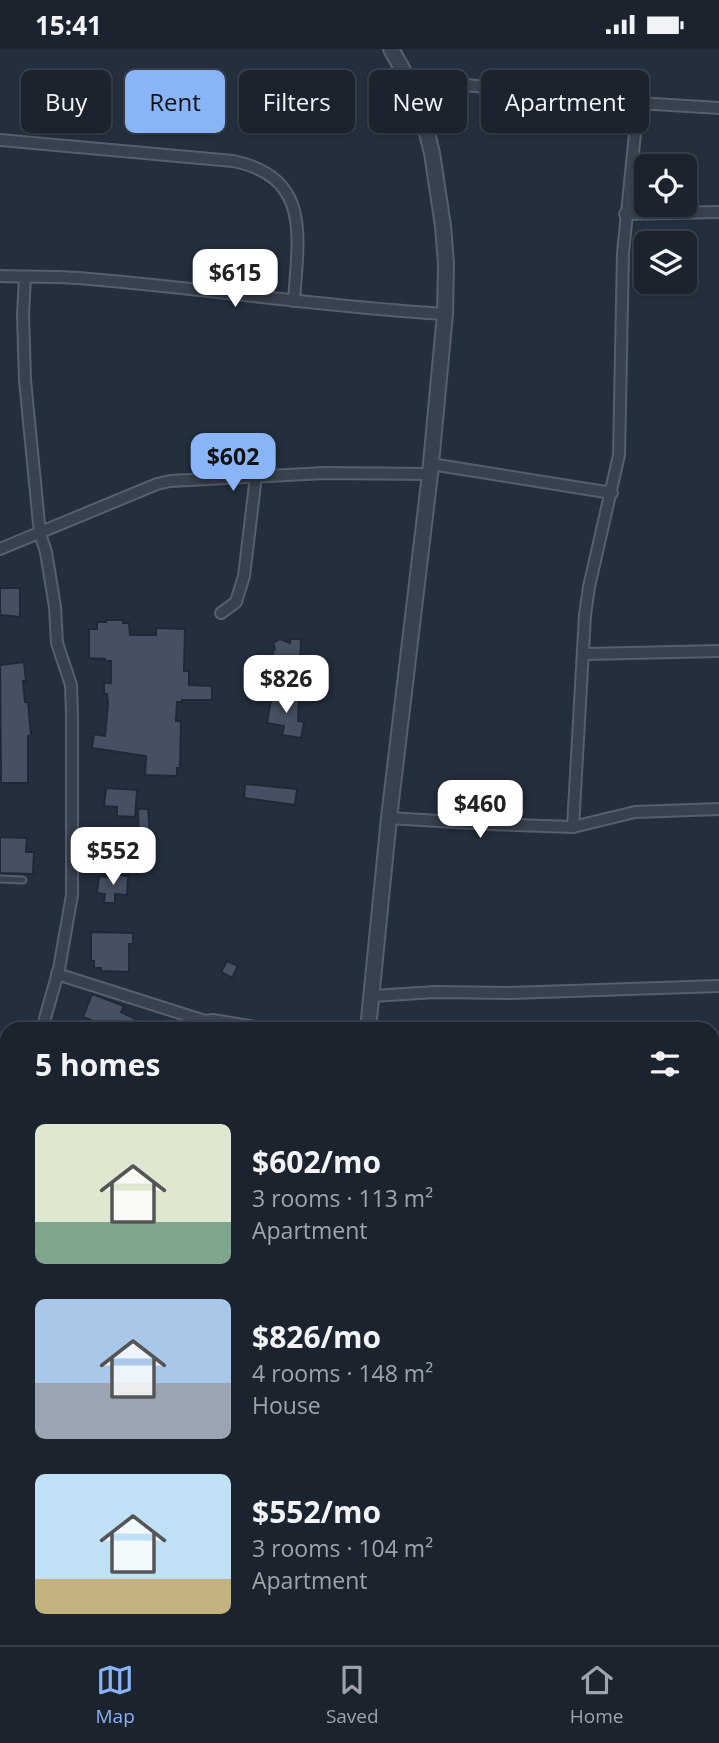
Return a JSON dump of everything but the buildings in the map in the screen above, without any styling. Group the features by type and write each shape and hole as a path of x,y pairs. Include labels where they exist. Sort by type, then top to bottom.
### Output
{"street":[{"path":"391,49 403,70"},
{"path":"649,104 719,108"},
{"path":"369,1022 445,314 446,264 439,194 427,133"},
{"path":"573,827 585,615 619,455 625,213 634,133"},
{"path":"0,140 233,161 261,169 283,186 293,205 298,245 294,300"},
{"path":"625,213 719,212"},
{"path":"0,275 87,279 363,309 445,314"},
{"path":"25,277 24,367 40,534 46,552 55,607 55,634 71,685 74,855 72,895 57,974 44,1022"},
{"path":"0,549 157,484 179,480 430,469 612,493"},
{"path":"221,613 236,602 244,576 256,476"},
{"path":"584,655 719,652"},
{"path":"389,818 573,827 635,812 719,809"},
{"path":"57,974 205,1021 220,1022"},
{"path":"373,996 435,992 719,986"}],"lane":[{"path":"0,879 23,880"}]}
